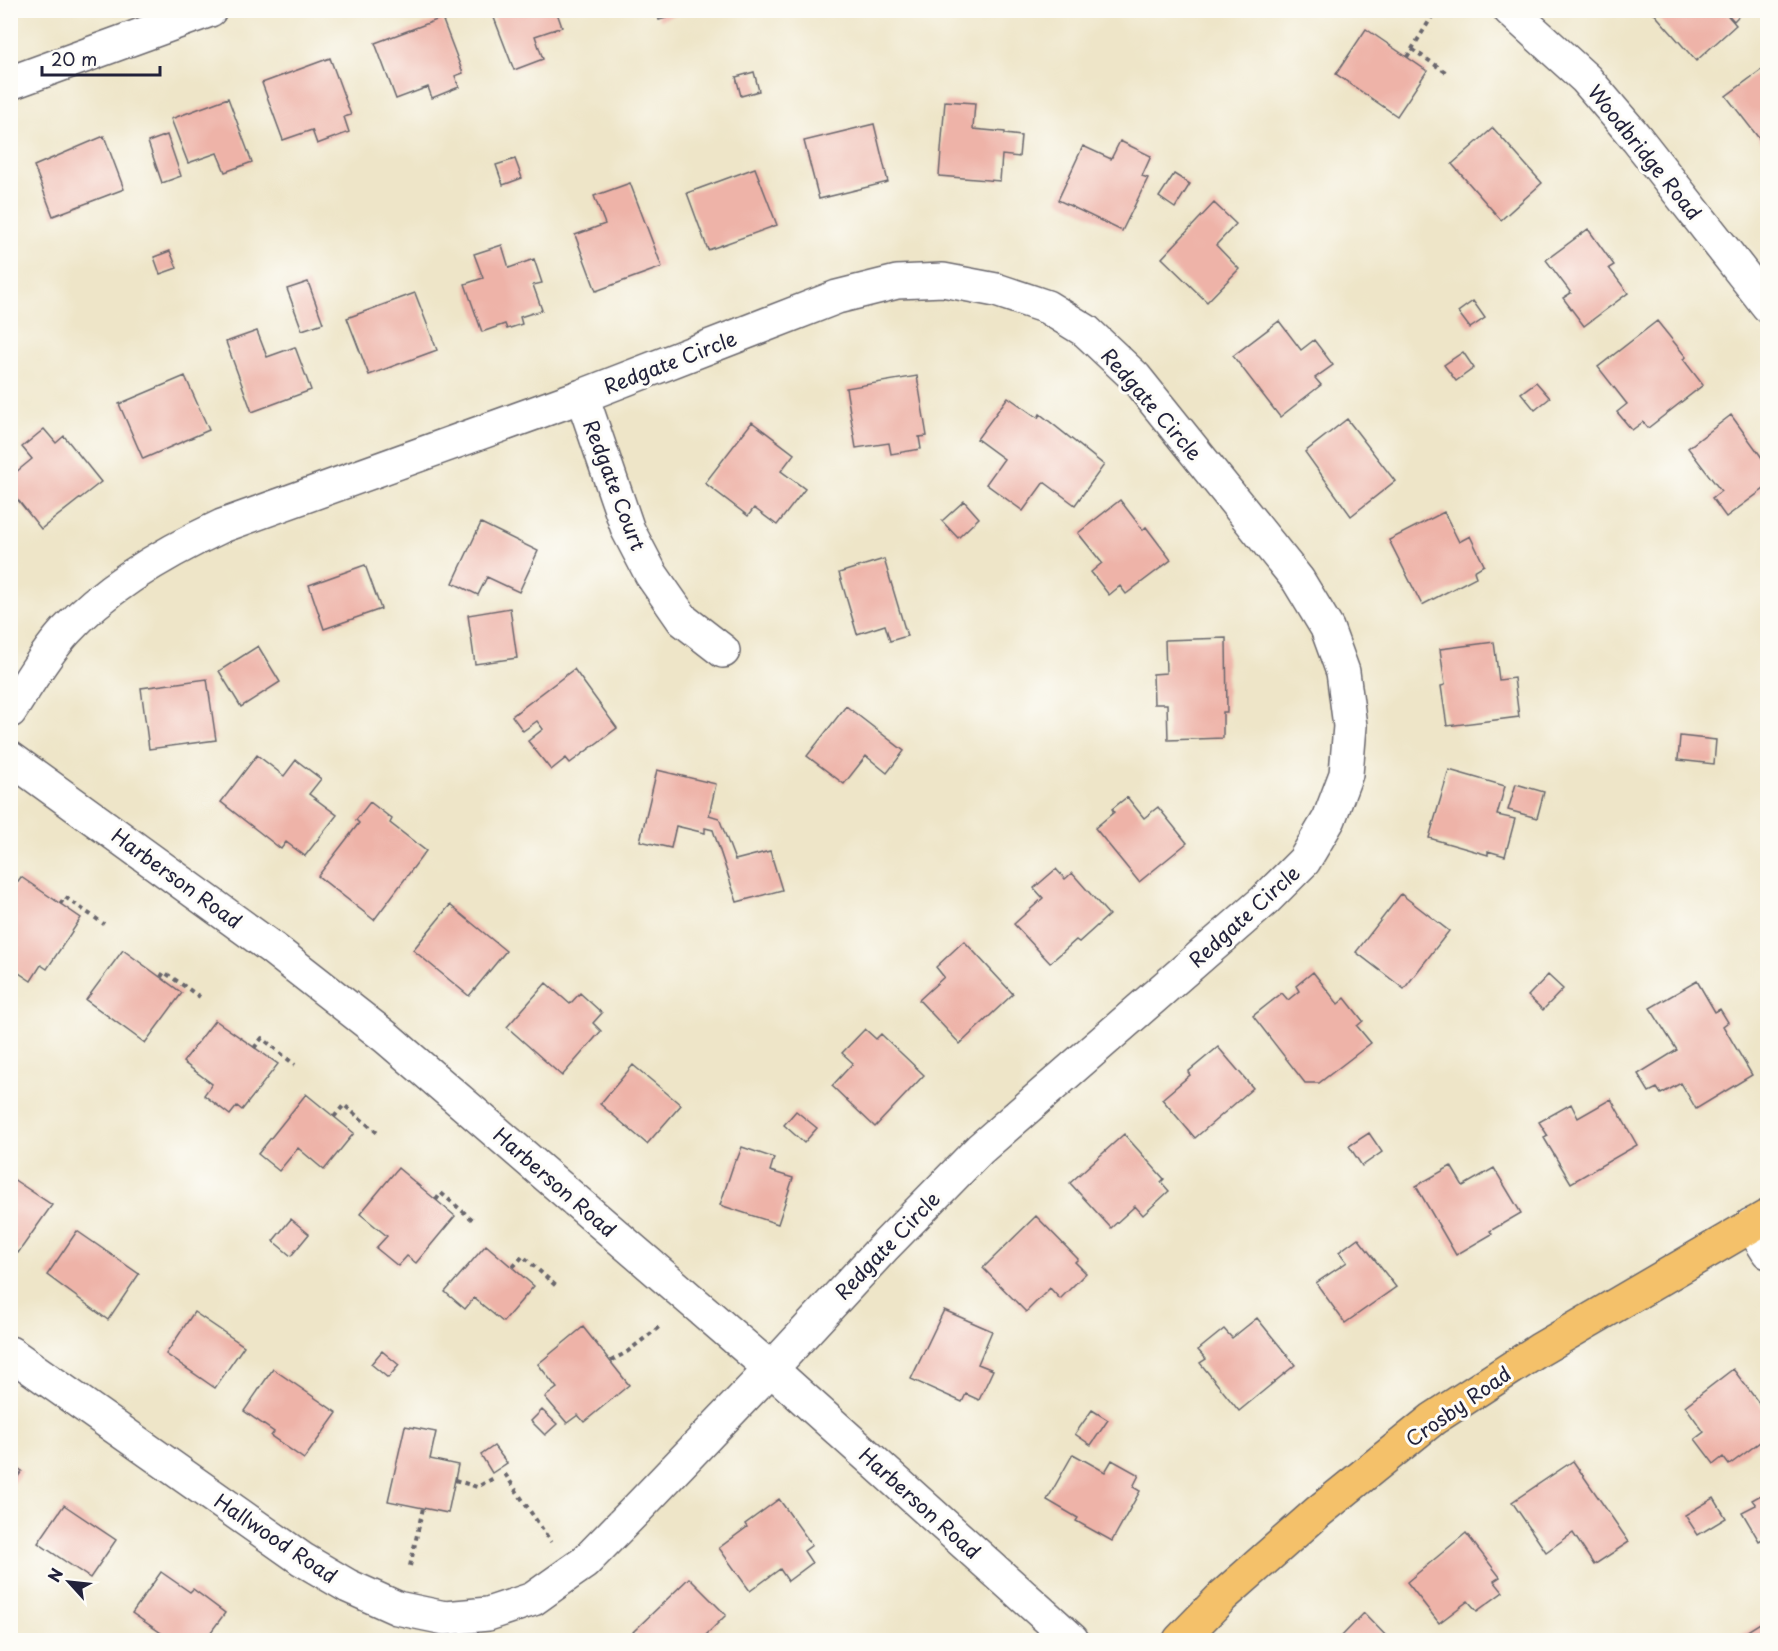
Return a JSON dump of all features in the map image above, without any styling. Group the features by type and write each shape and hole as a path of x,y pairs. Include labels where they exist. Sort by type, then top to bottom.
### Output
{"main road":[{"name":"Crosby Road","path":"1180,1641 1224,1596 1310,1520 1433,1419 1539,1350 1762,1231"}],"street":[{"path":"10,83 210,10"},
{"name":"Woodbridge Road","path":"1510,10 1586,79 1637,139 1767,306"},
{"name":"Redgate Circle","path":"10,711 39,666 66,631 97,602 172,549 222,526 582,396 837,297 897,282 943,280 996,290 1047,307 1086,331 1135,377 1298,580 1327,628 1343,672 1350,726 1346,774 1329,819 1304,861 1264,901 981,1149 883,1248 771,1369"},
{"name":"Redgate Court","path":"582,396 628,530 651,574 683,620 723,651"},
{"name":"Harberson Road","path":"10,758 255,936 387,1038 771,1369 1072,1641"},
{"name":"Hallwood Road","path":"10,1353 302,1559 348,1586 397,1608 445,1618 488,1614 533,1599 584,1563 771,1369"}],"path":[{"path":"1407,57 1434,15"},
{"path":"1412,49 1447,73"},
{"path":"60,904 65,897 104,924"},
{"path":"160,977 164,972 200,997"},
{"path":"254,1048 262,1038 296,1065"},
{"path":"334,1117 344,1105 380,1135"},
{"path":"436,1200 441,1193 473,1220"},
{"path":"513,1267 523,1256 556,1286"},
{"path":"611,1361 627,1352 658,1328"},
{"path":"505,1474 571,1572"},
{"path":"455,1480 477,1487 496,1477"},
{"path":"410,1566 423,1508"}],"building":[{"path":"491,10 556,10 562,27 535,36 543,59 514,70"},
{"path":"656,10 685,10 686,12 659,20"},
{"path":"1651,10 1723,10 1736,25 1696,61"},
{"path":"1724,10 1744,10 1734,21"},
{"path":"442,18 463,73 455,76 459,87 432,98 428,87 396,99 375,43"},
{"path":"1366,29 1427,71 1397,116 1336,74"},
{"path":"330,58 351,115 344,117 349,132 317,144 312,130 283,140 262,83"},
{"path":"1768,65 1768,150 1726,96"},
{"path":"754,72 759,91 741,96 736,77"},
{"path":"228,98 252,162 225,172 217,153 188,163 171,119"},
{"path":"945,101 975,103 973,129 1021,136 1019,157 1002,155 1000,181 939,176"},
{"path":"874,124 888,182 819,199 804,141"},
{"path":"1493,128 1542,183 1501,220 1452,164"},
{"path":"167,135 181,176 162,183 148,142"},
{"path":"104,136 124,189 53,216 34,166"},
{"path":"1120,141 1151,156 1142,176 1148,178 1122,231 1058,200 1083,146 1111,159"},
{"path":"515,159 522,178 503,185 496,165"},
{"path":"755,168 777,225 708,250 687,193"},
{"path":"1174,174 1190,184 1175,208 1159,197"},
{"path":"630,183 662,267 596,291 575,235 605,224 594,196"},
{"path":"1214,203 1236,224 1216,245 1239,269 1207,302 1162,258"},
{"path":"1588,229 1614,265 1609,268 1628,293 1584,326 1563,298 1571,293 1546,260"},
{"path":"502,245 509,268 534,259 542,283 533,285 542,310 520,317 522,324 507,329 505,324 482,332 465,284 483,278 474,254"},
{"path":"170,251 177,268 160,274 154,257"},
{"path":"308,282 323,323 302,330 287,289"},
{"path":"415,293 437,350 369,375 347,318"},
{"path":"1473,301 1485,318 1470,328 1458,312"},
{"path":"1279,321 1301,350 1314,340 1333,365 1315,378 1321,385 1280,417 1233,356"},
{"path":"1657,321 1686,357 1683,359 1703,385 1648,428 1643,422 1632,430 1617,412 1627,404 1598,367"},
{"path":"257,331 267,357 295,347 311,390 252,412 226,342"},
{"path":"1463,352 1474,368 1456,381 1444,365"},
{"path":"185,376 209,430 143,459 119,404"},
{"path":"917,376 927,436 919,437 921,449 891,454 889,443 856,448 846,388"},
{"path":"1536,382 1550,398 1535,410 1521,393"},
{"path":"1008,397 1038,418 1040,414 1104,465 1075,505 1044,482 1023,511 986,484 1004,459 977,439"},
{"path":"1731,415 1768,466 1768,486 1726,517 1712,498 1721,491 1688,448"},
{"path":"1347,419 1395,481 1351,516 1305,452"},
{"path":"752,422 794,454 781,471 805,489 777,525 754,508 748,516 705,483"},
{"path":"44,429 56,443 64,436 101,482 41,529 10,490 10,477 32,459 22,447"},
{"path":"1120,500 1143,530 1146,527 1171,560 1126,594 1120,586 1109,595 1091,572 1102,563 1078,533"},
{"path":"964,501 979,518 958,538 942,521"},
{"path":"1444,512 1459,542 1470,536 1484,565 1474,571 1476,577 1422,605 1389,540"},
{"path":"481,523 538,551 519,592 487,577 478,595 453,583"},
{"path":"884,559 907,636 890,641 885,625 857,634 839,573"},
{"path":"365,565 381,609 324,629 309,585"},
{"path":"510,608 517,658 475,664 468,615"},
{"path":"1226,638 1227,712 1223,712 1223,738 1168,740 1167,704 1154,704 1153,674 1166,673 1165,640"},
{"path":"1494,642 1499,680 1514,678 1519,717 1447,726 1441,686 1445,685 1440,649"},
{"path":"258,646 280,682 241,707 219,671"},
{"path":"574,669 617,728 570,763 566,758 551,770 528,741 543,729 537,721 523,731 512,716"},
{"path":"207,679 216,740 149,749 141,688"},
{"path":"846,706 904,751 887,773 866,756 844,784 807,756"},
{"path":"1680,736 1716,740 1714,764 1678,760"},
{"path":"257,755 284,776 296,760 321,779 309,794 337,815 305,856 286,842 281,849 221,802"},
{"path":"657,770 716,784 709,815 719,818 735,860 770,851 782,890 737,902 713,830 705,828 705,833 676,826 671,848 640,841"},
{"path":"1449,770 1505,786 1497,815 1515,819 1505,856 1488,851 1488,855 1429,838"},
{"path":"1516,784 1544,792 1537,818 1508,810"},
{"path":"1127,797 1144,818 1158,807 1187,843 1139,882 1095,828 1114,812 1112,809"},
{"path":"370,802 392,819 390,823 426,851 374,920 318,876 359,823 356,820"},
{"path":"1056,869 1065,879 1072,873 1109,915 1079,942 1076,940 1050,963 1014,924 1043,898 1034,888"},
{"path":"21,877 81,918 47,969 41,965 31,981 10,967 10,892"},
{"path":"1401,894 1449,931 1404,989 1356,952"},
{"path":"450,905 506,951 469,996 413,950"},
{"path":"964,941 1013,994 960,1044 919,1000 944,977 936,967"},
{"path":"123,950 182,993 145,1043 86,1000"},
{"path":"1313,972 1338,1004 1345,998 1363,1021 1357,1026 1371,1043 1319,1083 1305,1083 1253,1016 1282,993 1288,1000 1299,991 1296,986"},
{"path":"1548,975 1563,989 1543,1010 1528,996"},
{"path":"1697,981 1715,1012 1720,1009 1728,1022 1723,1026 1752,1075 1696,1109 1681,1083 1661,1094 1657,1088 1649,1092 1638,1074 1677,1050 1650,1008"},
{"path":"546,983 570,1004 580,993 602,1013 593,1023 601,1031 562,1076 507,1027"},
{"path":"215,1020 278,1064 242,1110 237,1106 230,1115 204,1095 212,1084 183,1062"},
{"path":"865,1029 876,1039 881,1034 924,1075 875,1127 832,1086 853,1063 842,1053"},
{"path":"1218,1047 1253,1088 1195,1138 1162,1099 1190,1075 1188,1072"},
{"path":"633,1065 681,1105 647,1144 600,1104"},
{"path":"306,1094 354,1133 324,1170 298,1148 279,1171 258,1154"},
{"path":"1611,1099 1637,1145 1571,1183 1544,1138 1548,1136 1539,1122 1571,1104 1578,1118"},
{"path":"796,1111 817,1128 804,1143 784,1125"},
{"path":"1369,1133 1382,1152 1362,1166 1349,1146"},
{"path":"1124,1134 1164,1179 1161,1182 1169,1191 1143,1215 1135,1206 1111,1228 1070,1183"},
{"path":"742,1147 774,1158 770,1171 793,1178 778,1224 720,1205 735,1160"},
{"path":"1451,1166 1463,1186 1494,1168 1521,1213 1490,1231 1492,1234 1456,1255 1416,1186"},
{"path":"398,1168 455,1216 416,1263 407,1256 398,1266 376,1248 387,1236 360,1214"},
{"path":"10,1177 52,1205 18,1253 10,1248"},
{"path":"1036,1216 1078,1259 1075,1262 1086,1273 1060,1299 1050,1288 1026,1312 983,1268"},
{"path":"291,1219 309,1234 291,1256 273,1241"},
{"path":"77,1231 139,1274 108,1320 47,1275"},
{"path":"1358,1238 1396,1287 1345,1323 1316,1283 1347,1262 1339,1252"},
{"path":"486,1245 534,1286 503,1322 474,1298 465,1309 445,1292"},
{"path":"944,1310 992,1331 978,1364 993,1370 979,1400 966,1394 962,1402 911,1379"},
{"path":"194,1312 244,1346 215,1388 166,1354"},
{"path":"1257,1318 1295,1365 1239,1411 1200,1363 1206,1359 1198,1350 1224,1329 1232,1338"},
{"path":"583,1327 629,1385 584,1422 578,1415 567,1423 545,1397 557,1388 538,1364"},
{"path":"382,1351 399,1365 388,1378 371,1364"},
{"path":"273,1369 337,1413 304,1459 271,1436 274,1432 244,1411"},
{"path":"1733,1369 1768,1415 1768,1436 1729,1465 1723,1457 1714,1464 1695,1439 1704,1432 1685,1406"},
{"path":"542,1410 557,1424 545,1435 531,1421"},
{"path":"1092,1410 1108,1420 1091,1445 1075,1434"},
{"path":"405,1426 436,1432 430,1459 458,1465 448,1513 388,1501"},
{"path":"494,1446 507,1463 492,1473 481,1455"},
{"path":"1073,1454 1105,1472 1112,1460 1139,1475 1133,1487 1140,1491 1112,1541 1076,1521 1078,1518 1047,1500"},
{"path":"1573,1461 1629,1542 1594,1565 1573,1533 1546,1552 1512,1502"},
{"path":"10,1463 22,1471 10,1488"},
{"path":"1768,1491 1768,1536 1759,1541 1742,1512 1756,1505 1752,1500"},
{"path":"1714,1498 1726,1518 1698,1535 1685,1515"},
{"path":"779,1499 812,1545 804,1551 812,1563 788,1581 780,1569 750,1591 719,1548 747,1527 745,1524"},
{"path":"64,1505 116,1540 90,1578 38,1543"},
{"path":"1466,1533 1500,1577 1494,1581 1503,1592 1477,1611 1468,1601 1439,1623 1407,1582"},
{"path":"161,1572 190,1592 193,1589 225,1613 205,1640 156,1640 161,1633 132,1613"},
{"path":"689,1578 726,1615 701,1640 643,1640 633,1632"},
{"path":"1364,1613 1390,1640 1338,1640"},
{"path":"1768,1618 1768,1640 1744,1640 1741,1635"}]}
